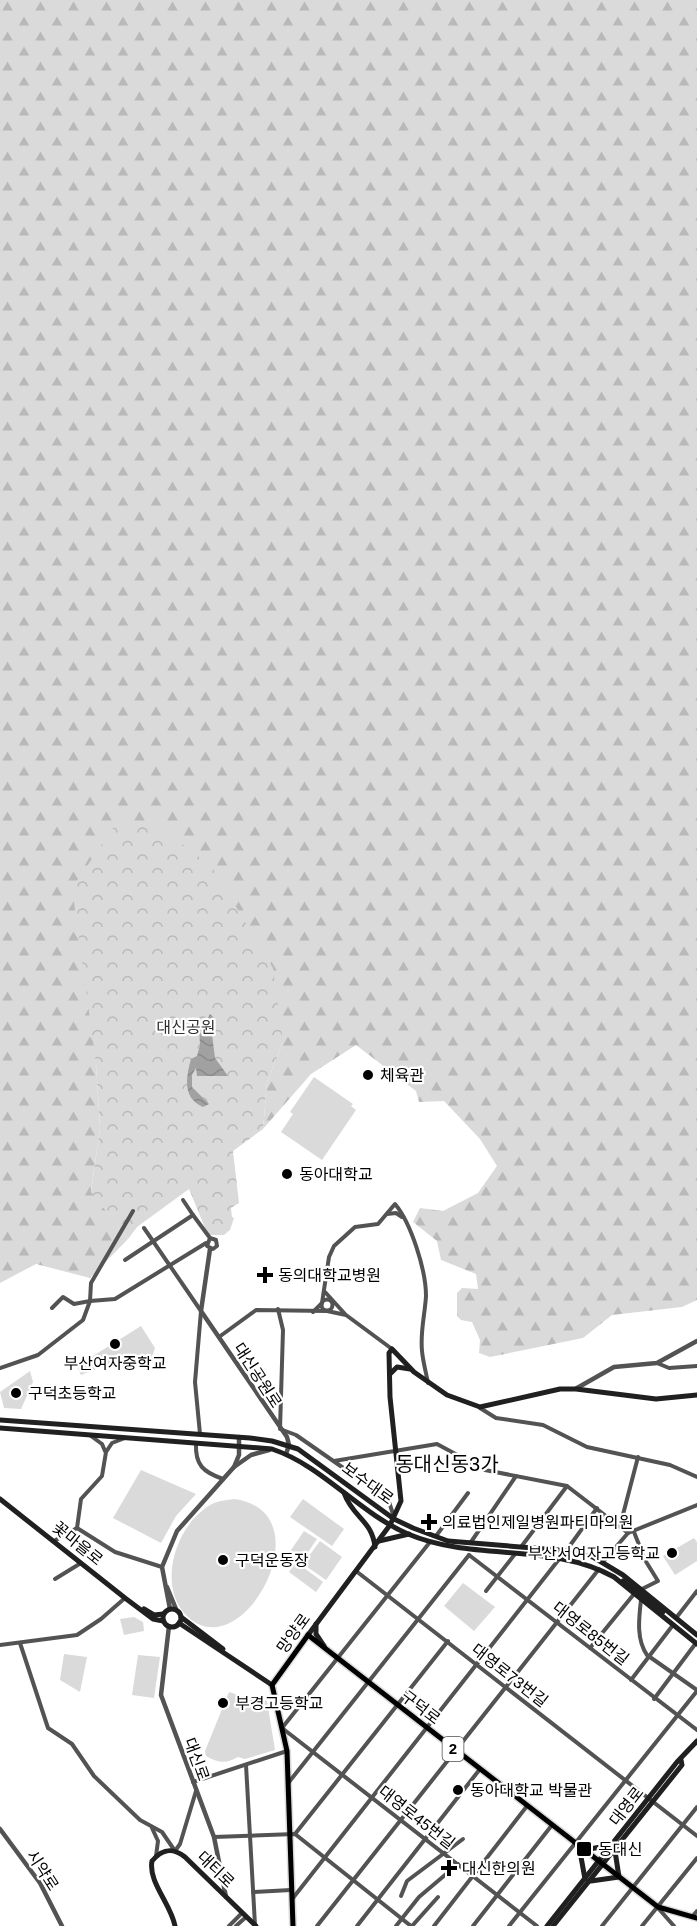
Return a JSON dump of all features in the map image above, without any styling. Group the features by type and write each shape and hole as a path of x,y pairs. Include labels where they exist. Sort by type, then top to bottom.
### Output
{"main road":[{"path":"392,1349 428,1383 462,1403 480,1407 560,1389 656,1399 697,1395"},
{"name":"망양로","path":"272,1685 375,1547 394,1519 401,1501 389,1375 388,1353 392,1349"},
{"path":"389,1375 400,1366 414,1372"},
{"name":"보수대로","path":"0,1420 239,1437 289,1445 394,1519 436,1536 472,1549 521,1547 565,1551 584,1554 603,1562 642,1589 694,1635"},
{"name":"보수대로","path":"0,1428 272,1449 286,1454 390,1525 430,1542 472,1549 560,1558 599,1569 614,1577 697,1642"},
{"path":"344,1492 349,1508 374,1534 375,1547"},
{"name":"꽃마을로","path":"0,1499 125,1598 153,1619 169,1626"},
{"path":"379,1541 409,1534"},
{"path":"614,1577 628,1583 694,1635 697,1642"},
{"name":"꽃마을로","path":"139,1608 154,1615 163,1614"},
{"path":"164,1622 163,1614 173,1609 180,1620 272,1685 287,1751 292,1834 293,1926"},
{"path":"169,1626 180,1620"},
{"path":"316,1624 318,1637 328,1652"},
{"name":"구덕로","path":"308,1635 338,1661 658,1907 695,1917"},
{"name":"대영로","path":"553,1926 697,1742"},
{"path":"580,1846 614,1847 619,1877 588,1880 580,1846"},
{"name":"대티로","path":"156,1856 165,1851 174,1851 184,1857 256,1926"},
{"path":"156,1856 151,1864 152,1874 172,1913 175,1926"},
{"name":"대영로","path":"547,1926 588,1880"}],"street":[{"path":"183,1200 210,1238 218,1243 216,1248 210,1249"},
{"path":"327,1311 322,1308 322,1303 329,1257 334,1246 349,1230 360,1225 378,1224 395,1204 404,1219 423,1271 426,1295 421,1323 422,1350 428,1383"},
{"path":"0,1368 38,1355 83,1320 90,1301 91,1283 133,1211"},
{"path":"387,1214 396,1213 404,1219"},
{"path":"125,1260 193,1215"},
{"name":"대신공원로","path":"144,1228 171,1264 289,1445"},
{"path":"52,1308 63,1296 74,1304 116,1299 206,1243 210,1238"},
{"path":"200,1434 195,1382 201,1311 210,1249 206,1243"},
{"path":"325,1292 332,1302 346,1314 392,1349"},
{"path":"313,1312 327,1300 332,1302"},
{"path":"327,1311 332,1309 332,1302"},
{"path":"219,1337 256,1310 327,1311 346,1314"},
{"path":"278,1310 283,1330 280,1429 296,1435 388,1499 394,1519"},
{"path":"657,1364 697,1341"},
{"path":"576,1389 614,1367 657,1364 669,1368 697,1366"},
{"path":"480,1407 496,1418 543,1425 586,1447 670,1465 697,1478"},
{"path":"91,1436 102,1444 106,1452"},
{"path":"234,1467 239,1437"},
{"path":"77,1528 81,1499 102,1476 106,1452 112,1443 126,1438"},
{"path":"196,1443 198,1462 203,1471 223,1479"},
{"name":"보수대로","path":"334,1461 437,1444 485,1470 567,1486"},
{"path":"286,1454 289,1445"},
{"path":"173,1609 162,1567 177,1531 234,1467 251,1455 272,1449"},
{"path":"620,1526 638,1457"},
{"path":"289,1782 472,1549 516,1476"},
{"path":"521,1547 567,1486 628,1533"},
{"path":"436,1536 468,1493"},
{"path":"603,1562 628,1533 696,1507"},
{"path":"565,1551 597,1508"},
{"path":"54,1541 77,1528"},
{"path":"77,1528 115,1552 162,1567"},
{"path":"634,1532 645,1560 658,1581 642,1589"},
{"path":"282,1728 338,1661 430,1542"},
{"name":"대영로85번길","path":"472,1549 498,1576 654,1699 697,1730"},
{"path":"486,1591 515,1554"},
{"path":"292,1899 560,1558"},
{"path":"55,1579 81,1563"},
{"path":"317,1926 599,1569"},
{"name":"대영로73번길","path":"356,1571 697,1836"},
{"path":"676,1618 697,1591"},
{"path":"590,1648 634,1594"},
{"path":"0,1646 77,1635 101,1619 125,1598"},
{"path":"509,1926 580,1846 625,1781 697,1691 647,1655 642,1648 639,1622 641,1600"},
{"path":"631,1680 647,1655 673,1625"},
{"name":"대신로","path":"169,1626 161,1695 214,1837 226,1897"},
{"path":"292,1834 448,1641"},
{"path":"654,1699 697,1642"},
{"path":"20,1643 48,1728 72,1744 94,1776 140,1820 162,1832 174,1851 180,1844 196,1791"},
{"name":"대영로45번길","path":"282,1728 315,1751 537,1926"},
{"path":"192,1782 287,1751"},
{"path":"246,1765 256,1926"},
{"path":"357,1926 480,1769"},
{"path":"434,1926 527,1806"},
{"path":"602,1926 697,1807"},
{"path":"150,1825 158,1838 156,1856"},
{"path":"473,1926 552,1825"},
{"name":"시약로","path":"0,1829 40,1883 62,1926"},
{"path":"214,1837 292,1834 325,1857 412,1926 438,1897"},
{"path":"401,1896 407,1881 462,1839"},
{"path":"642,1926 697,1858"},
{"path":"396,1926 419,1897 458,1864"},
{"path":"253,1892 292,1890"},
{"path":"658,1907 674,1926"},
{"path":"695,1917 697,1911"},
{"path":"229,1926 244,1915"},
{"path":"236,1926 244,1915"}],"green space":[{"path":"0,0 697,0 697,1300 682,1307 612,1315 583,1338 490,1357 479,1353 480,1340 472,1322 461,1320 457,1316 457,1293 462,1288 478,1289 476,1274 441,1260 437,1241 413,1222 420,1208 443,1211 478,1193 497,1166 480,1139 444,1101 419,1102 416,1091 356,1045 311,1074 263,1129 267,1082 283,1042 96,1063 100,1128 91,1191 128,1239 90,1278 36,1264 0,1283"},
{"name":"대신공원","path":"156,824 212,867 273,968 283,1042 267,1082 263,1129 233,1151 239,1203 231,1208 234,1218 230,1230 224,1235 208,1235 189,1189 137,1227 128,1239 91,1192 100,1128 96,1063 72,888 113,828"},
{"path":"314,1077 353,1104 351,1106 356,1110 322,1160 281,1132 293,1114 290,1112"},
{"path":"141,1326 155,1348 151,1359 133,1368 104,1366 81,1375 77,1366"},
{"path":"30,1371 33,1382 21,1409 4,1408 0,1392"},
{"path":"141,1470 196,1494 176,1516 161,1543 113,1518"},
{"name":"구덕운동장","path":"234,1499 261,1510 274,1529 275,1555 267,1581 252,1605 233,1621 211,1627 189,1618 179,1605 173,1590 174,1557 179,1541 199,1513 214,1503"},
{"path":"303,1499 344,1529 332,1546 290,1517"},
{"path":"304,1531 317,1539 302,1561 289,1553"},
{"path":"694,1538 697,1542 697,1561 675,1575 663,1556"},
{"path":"320,1541 342,1557 326,1580 303,1564"},
{"path":"296,1562 323,1582 316,1592 289,1572"},
{"path":"463,1583 495,1607 474,1631 444,1606"},
{"path":"134,1617 143,1622 144,1631 124,1635 120,1619"},
{"path":"64,1654 87,1657 80,1692 60,1680"},
{"path":"138,1655 160,1657 154,1698 132,1695"},
{"path":"229,1692 250,1699 253,1695 267,1701 275,1750 245,1759 238,1757 226,1762 206,1756 205,1751"}],"water":[{"path":"210,1014 214,1018 211,1027 215,1058 228,1076 197,1076 196,1068 192,1075 192,1087 209,1104 203,1107 196,1103 189,1093 187,1080 191,1059 197,1056 200,1045 199,1025 204,1025"}],"place":[{"name":"체육관","path":"368,1075"},
{"name":"동아대학교","path":"287,1174"},
{"name":"동의대학교병원","path":"265,1275"},
{"name":"부산여자중학교","path":"115,1344"},
{"name":"구덕초등학교","path":"16,1393"},
{"name":"의료법인제일병원파티마의원","path":"429,1522"},
{"name":"부산서여자고등학교","path":"672,1553"},
{"name":"구덕운동장","path":"223,1560"},
{"name":"부경고등학교","path":"223,1703"},
{"name":"동아대학교 박물관","path":"458,1790"},
{"name":"동대신","path":"584,1849"},
{"name":"대신한의원","path":"449,1868"}],"district":[{"name":"동대신동3가","path":"447,1464"}]}
